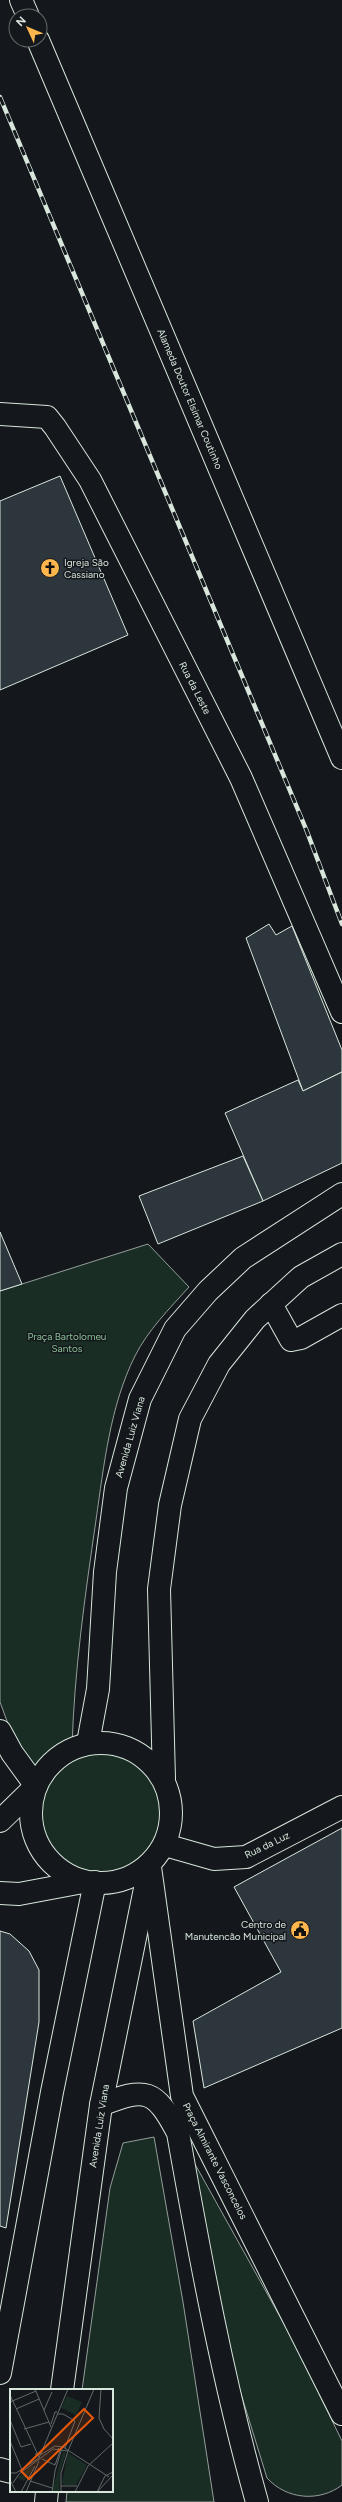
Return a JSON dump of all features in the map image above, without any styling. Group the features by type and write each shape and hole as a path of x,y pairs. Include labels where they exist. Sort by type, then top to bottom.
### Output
{"street":[{"name":"Alameda Doutor Elsimar Coutinho","path":"41,48 342,758"},
{"name":"Rua da Leste","path":"0,414 47,418 55,427 90,480 241,778 342,1012"},
{"name":"Avenida Luiz Viana","path":"88,1743 98,1689 105,1572 116,1488 140,1398 175,1329 208,1290 243,1258 342,1195"},
{"name":"Avenida Luiz Viana","path":"164,1779 151,1761 132,1749 111,1742 88,1743 67,1751 48,1766 36,1786 31,1810 34,1834 44,1855 61,1871 89,1882 107,1884 130,1878 150,1864 164,1845 172,1823 171,1801 164,1779 159,1589 170,1505 190,1419 219,1364 255,1319 301,1277 342,1254"},
{"path":"271,1304 291,1340 301,1338 342,1316"},
{"path":"0,1731 12,1753 36,1786 0,1821"},
{"name":"Rua da Luz","path":"164,1845 214,1859 246,1858 342,1807"},
{"name":"Avenida Luiz Viana","path":"62,2389 101,2105 150,1864"},
{"name":"Praça Almirante Vasconcelos","path":"150,1864 182,2096 342,2414"},
{"path":"0,1892 19,1894 89,1882 0,2372"},
{"name":"Praça Almirante Vasconcelos","path":"101,2105 129,2094 151,2096 166,2111 178,2133 205,2282 257,2502"},
{"path":"0,2469 10,2472"},
{"path":"46,2502 47,2492"}],"green space":[{"name":"Praça Bartolomeu Santos","path":"148,1244 189,1287 160,1320 140,1346 126,1375 119,1395 109,1436 102,1478 84,1606 75,1691 72,1749 96,1743 111,1742 124,1745 148,1760 158,1770 170,1795 173,1809 172,1823 169,1835 163,1847 146,1867 123,1880 111,1883 98,1883 81,1880 61,1871 48,1858 37,1840 32,1821 35,1787 29,1781 0,1702 0,1291"},
{"path":"154,2137 183,2302 214,2502 66,2502 67,2492 113,2492 113,2389 82,2389 110,2188 123,2143"},
{"path":"191,2157 293,2340 342,2441 342,2485 324,2494 304,2496 294,2494 284,2491 267,2478 233,2368"}],"building":[{"name":"Igreja São Cassiano","path":"60,476 128,635 0,690 0,501"},
{"path":"269,924 276,935 292,926 342,1050 342,1072 303,1091 246,938"},
{"path":"342,1072 342,1163 263,1201 225,1113 298,1080 303,1091"},
{"path":"243,1156 263,1201 158,1244 139,1196"},
{"path":"0,1232 22,1284 0,1291"},
{"name":"Centro de Manutencão Municipal","path":"342,1828 342,2028 204,2088 193,2021 281,1972 234,1887"},
{"path":"0,1931 10,1934 29,1951 39,1970 39,2022 6,2228 0,2226"}],"railway":[{"path":"0,97 306,829 342,924"}],"place":[{"name":"Igreja São Cassiano","path":"50,568"},
{"name":"Centro de Manutencão Municipal","path":"300,1930"}]}
